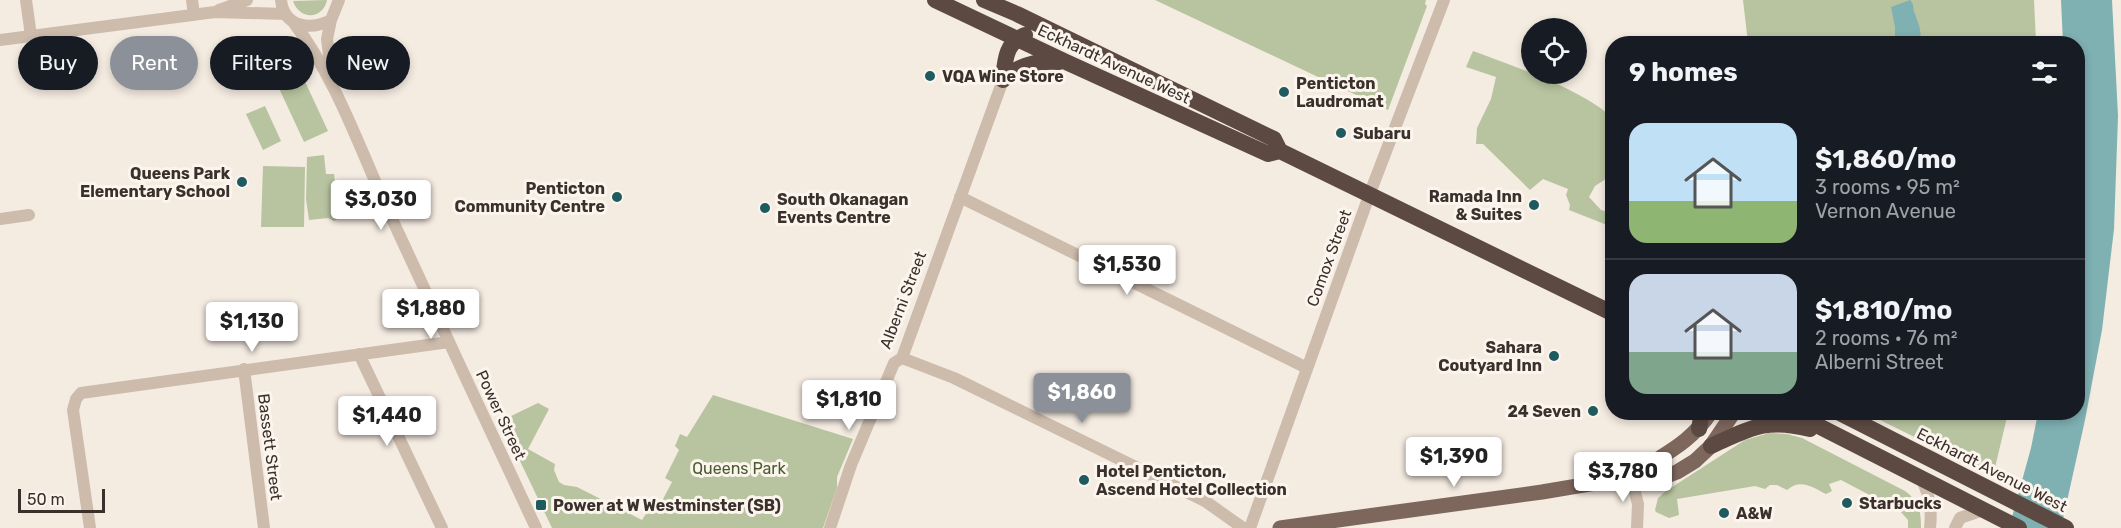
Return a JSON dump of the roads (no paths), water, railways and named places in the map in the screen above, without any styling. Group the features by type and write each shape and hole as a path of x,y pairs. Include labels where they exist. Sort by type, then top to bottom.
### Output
{"highway":[{"name":"Eckhardt Avenue West","path":"935,0 1268,154 1280,151"},
{"name":"Eckhardt Avenue West","path":"984,0 1274,139 1280,151 1605,310"},
{"path":"1003,80 1008,50 1016,39 1026,34 1037,35 1114,72 1131,69"},
{"path":"1003,80 1013,71 1036,62 1066,62"},
{"path":"1806,420 2019,528"},
{"name":"Eckhardt Avenue West","path":"1854,420 2066,528"},
{"path":"1711,446 1755,426 1777,423 1833,434"}],"main road":[{"path":"1280,528 1542,492 1631,477 1656,480 1677,472 1695,461 1711,446 1729,420"},
{"path":"1631,477 1651,462 1672,452 1701,421"}],"street":[{"path":"26,0 31,36 215,12 285,14 281,0"},
{"path":"192,0 194,15"},
{"path":"215,12 247,0"},
{"name":"Power Street","path":"328,36 339,0"},
{"name":"Comox Street","path":"1250,528 1370,194 1444,0"},
{"name":"Power Street","path":"285,14 314,50 326,73"},
{"path":"294,23 304,27 314,27 331,20"},
{"path":"0,40 18,38"},
{"name":"Alberni Street","path":"830,528 851,465 894,363 902,358 1003,80"},
{"name":"Power Street","path":"334,90 536,528"},
{"path":"960,197 1307,368"},
{"path":"0,219 29,215"},
{"path":"90,528 73,410 78,395 86,391 449,342"},
{"path":"359,354 442,528"},
{"path":"902,358 954,378 1194,496 1243,528"},
{"name":"Bassett Street","path":"244,369 264,528"},
{"path":"1631,477 1638,504 1637,528"},
{"path":"1922,480 1931,506 1930,528"},
{"path":"1955,528 1960,518 1989,513"}],"water":[{"path":"1910,0 1921,36 1895,36 1891,7"},
{"path":"2061,0 2112,0 2118,116 2114,229 2102,330 2085,420 2085,36 2063,36"},
{"path":"2037,420 2085,420 2061,528 2009,528"}],"place":[{"name":"VQA Wine Store","path":"930,76"},
{"name":"Penticton Laudromat","path":"1284,92"},
{"name":"Subaru","path":"1341,133"},
{"name":"Queens Park Elementary School","path":"242,182"},
{"name":"Penticton Community Centre","path":"617,197"},
{"name":"Ramada Inn & Suites","path":"1534,205"},
{"name":"South Okanagan Events Centre","path":"765,208"},
{"name":"Sahara Coutyard Inn","path":"1554,356"},
{"name":"24 Seven","path":"1593,411"},
{"name":"Hotel Penticton, Ascend Hotel Collection","path":"1084,480"},
{"name":"Starbucks","path":"1847,503"},
{"name":"Power at W Westminster (SB)","path":"541,505"},
{"name":"A&W","path":"1724,513"}],"park label":[{"name":"Queens Park","path":"739,468"}]}
